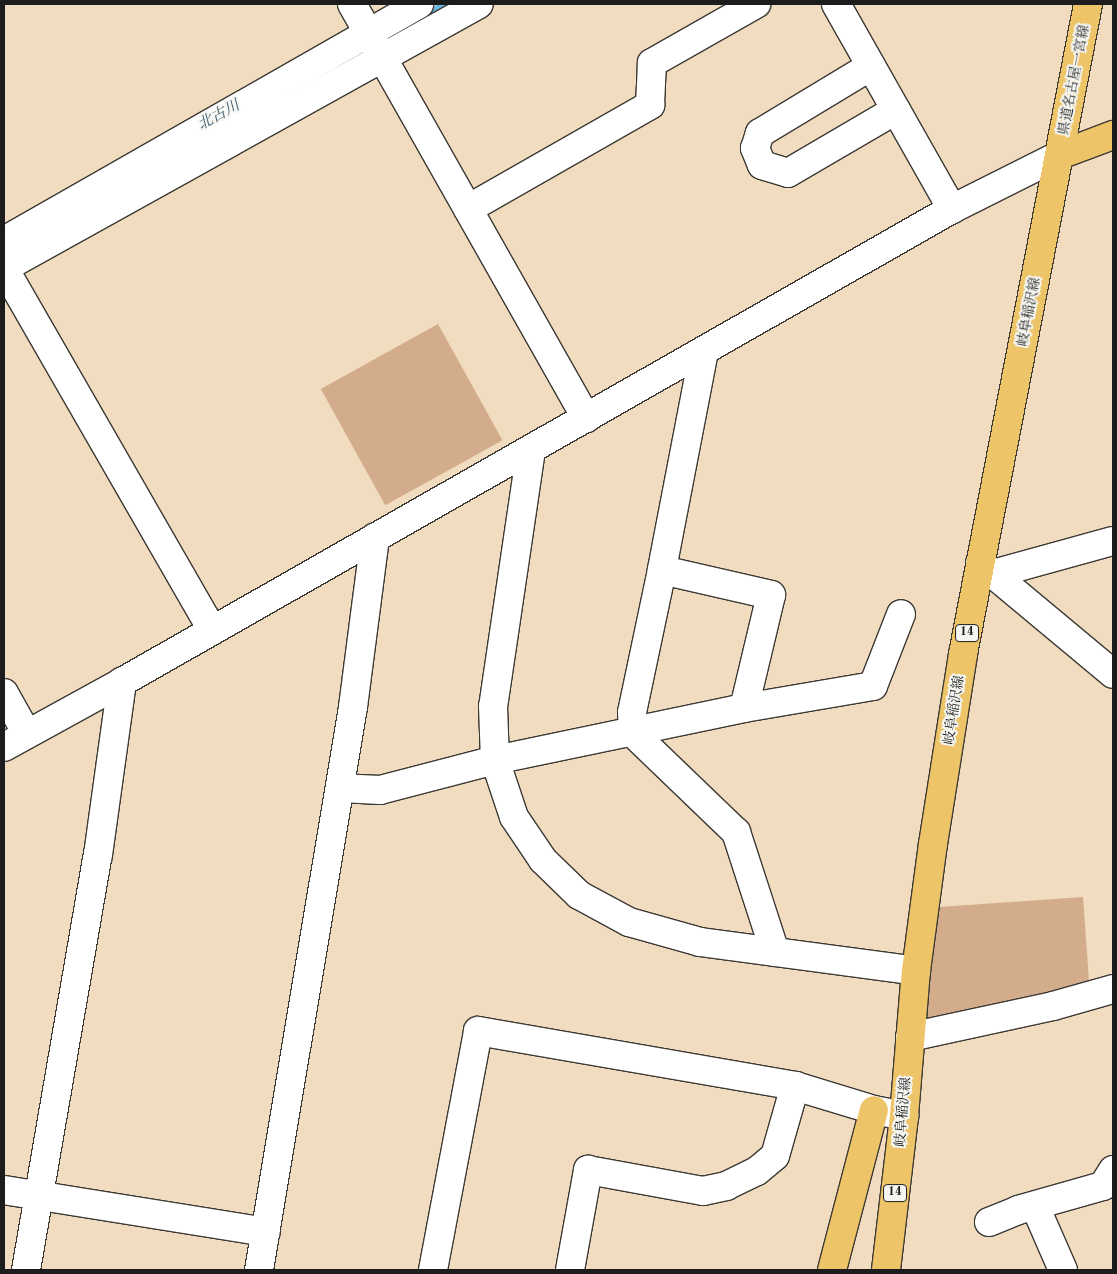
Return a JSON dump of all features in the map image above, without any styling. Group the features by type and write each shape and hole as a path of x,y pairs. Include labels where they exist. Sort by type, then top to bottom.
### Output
{"main road":[{"name":"県道名古屋一宮線","path":"1060,155 1088,4"},
{"path":"1060,155 1113,135"},
{"name":"岐阜稲沢線","path":"886,1270 904,1116 916,971 933,844 987,568 1060,155"},
{"path":"832,1270 874,1110"}],"street":[{"path":"352,4 586,418"},
{"path":"212,629 4,268 376,45 420,4"},
{"path":"4,241 376,45 479,4"},
{"path":"468,209 650,104 652,63 756,4"},
{"path":"836,4 952,209"},
{"path":"871,66 760,132 755,148 762,166 788,173 896,110"},
{"path":"4,747 531,450 952,209 1060,155"},
{"path":"704,351 662,570 632,712 634,733 736,832 775,952"},
{"path":"531,450 493,706 495,760 514,818 543,860 579,895 629,922 700,942 916,971"},
{"path":"260,1270 353,706 375,537"},
{"path":"987,568 1113,541"},
{"path":"987,568 1113,674"},
{"path":"662,570 771,595 744,708"},
{"path":"340,788 380,790 495,760 634,733 744,708 873,686 901,614"},
{"path":"26,1270 98,855 122,682"},
{"path":"4,693 27,734"},
{"path":"910,1037 1053,1006 1113,989"},
{"path":"433,1270 478,1031 795,1086 874,1110 904,1116"},
{"path":"570,1270 588,1170 703,1191 726,1186 757,1172 775,1156 795,1086"},
{"path":"989,1222 1103,1186 1113,1170"},
{"path":"4,1190 266,1232"},
{"path":"1035,1206 1063,1270"}],"building":[{"path":"438,324 502,440 385,505 321,389"},
{"path":"1083,897 1089,981 925,1034 925,908"}],"waterway":[{"name":"北古川","path":"420,19 447,4"}]}
